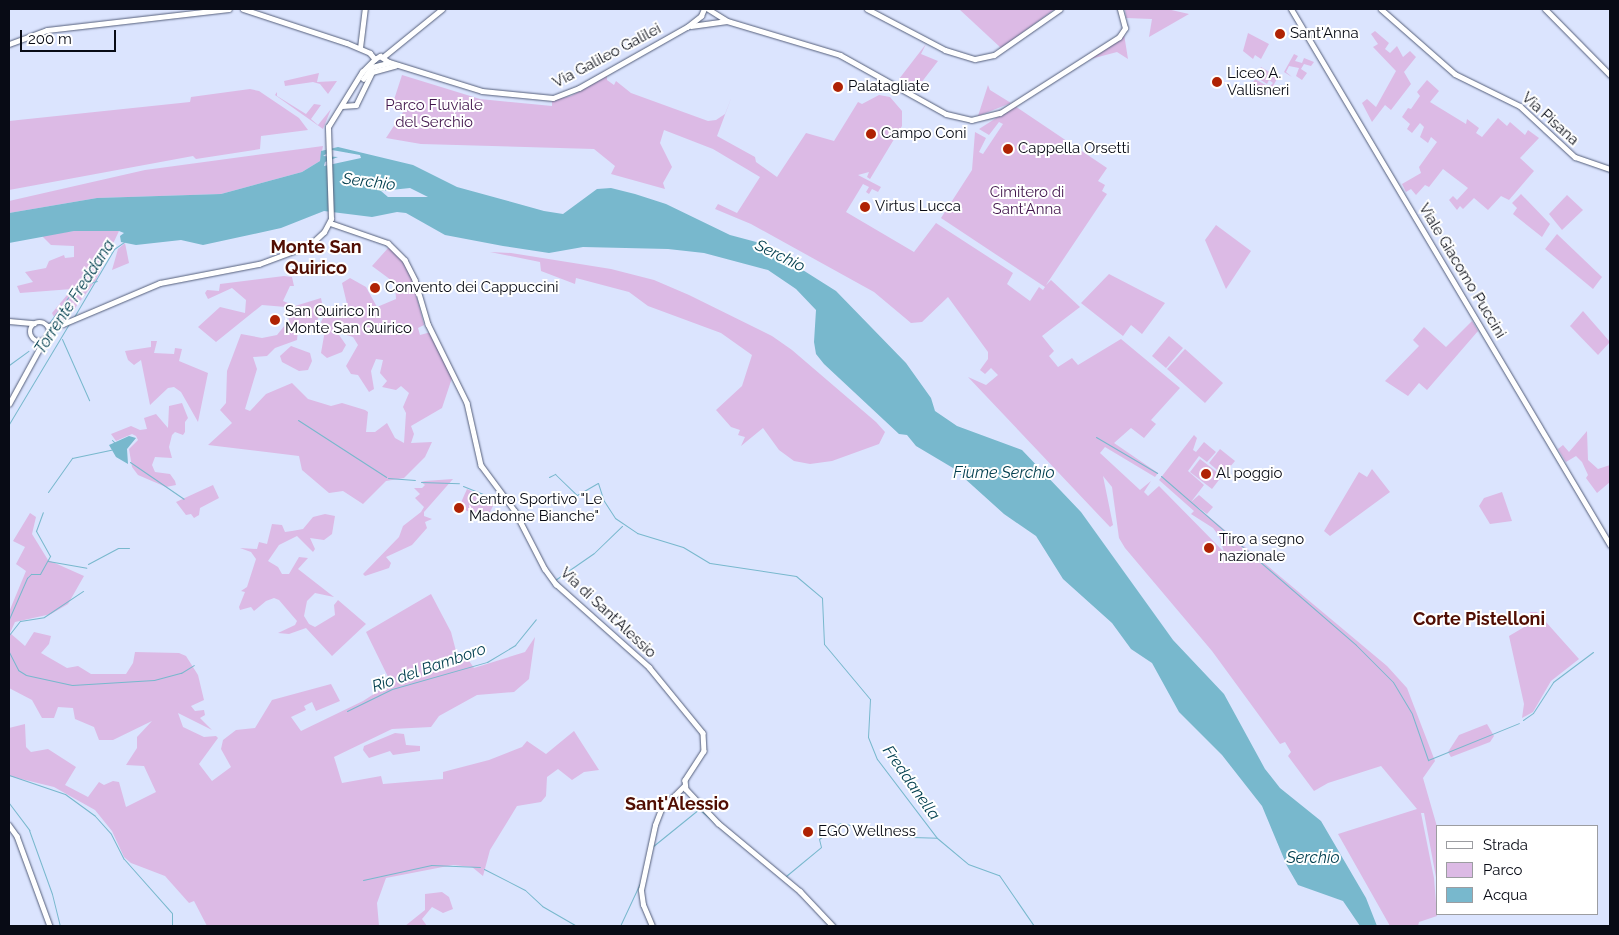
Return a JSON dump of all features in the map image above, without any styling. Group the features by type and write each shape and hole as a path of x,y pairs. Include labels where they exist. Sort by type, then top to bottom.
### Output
{"main road":[{"path":"9,44 26,36 68,27 229,9"},
{"path":"243,9 360,48 375,59 382,61"},
{"path":"360,48 365,9"},
{"path":"360,95 365,75 442,9"},
{"path":"706,9 727,21 812,46 867,68 946,114 971,120 1000,112 1116,39 1124,28 1120,9"},
{"name":"Via Galileo Galilei","path":"382,61 480,91 535,99 563,96 687,27 701,16 706,9"},
{"path":"867,9 945,50 975,59 998,53 1060,9"},
{"name":"Viale Giacomo Puccini","path":"1292,9 1610,545"},
{"name":"Via Pisana","path":"1381,9 1454,74 1520,106 1575,157 1610,169"},
{"path":"1545,9 1610,75"},
{"name":"Via Galileo Galilei","path":"687,27 727,21"},
{"path":"375,59 382,61"},
{"path":"9,404 44,340 63,324 160,283 255,265 304,249 330,223 328,127 362,72 375,59"},
{"path":"342,106 356,104 372,72 400,66"},
{"path":"347,98 349,105"},
{"name":"Via di Sant'Alessio","path":"330,223 388,243 409,266 428,324 472,419 481,465 515,512 544,569 556,584 649,668 703,733 704,751 684,786 661,809 655,825 641,890 642,905 652,926"},
{"path":"9,321 41,322 48,326 63,324"},
{"path":"18,322 30,332 34,339 35,355"},
{"path":"30,332 34,323"},
{"path":"48,326 49,335"},
{"path":"34,339 44,340"},
{"path":"684,786 705,812 782,874 833,926"},
{"path":"9,824 17,836 50,926"}],"green space":[{"path":"959,9 1055,9 1001,48"},
{"path":"1125,9 1167,9 1189,14 1149,37 1152,19 1126,18"},
{"path":"1375,31 1389,43 1385,49 1390,53 1397,46 1403,57 1410,51 1416,57 1404,72 1411,84 1391,110 1385,105 1372,122 1362,103 1367,99 1376,107 1396,71 1373,47 1378,44 1371,34"},
{"path":"1248,33 1269,44 1261,59 1255,55 1253,59 1243,51"},
{"path":"1124,34 1128,59 1117,52 1087,60"},
{"path":"926,44 921,54 938,61 914,92 899,79"},
{"path":"1294,54 1298,56 1295,61 1302,63 1304,58 1314,62 1311,66 1304,64 1301,69 1307,73 1302,80 1296,76 1299,68 1289,66 1286,72 1292,77 1284,72"},
{"path":"1261,67 1278,77 1268,95 1262,88 1257,86 1254,90 1251,86 1255,79 1269,87 1273,83 1269,80 1267,84 1256,77"},
{"path":"319,73 317,82 337,81 328,94 320,84 313,82 285,86 284,81"},
{"path":"402,75 480,99 552,106 552,100 571,96 607,76 607,80 614,85 616,81 631,93 708,121 716,120 725,114 732,96 717,136 755,157 756,162 777,177 806,133 834,141 858,102 862,104 879,95 890,97 902,111 902,126 870,179 867,177 869,172 858,175 881,187 878,192 872,189 869,194 866,192 869,187 863,184 846,212 914,252 936,223 1013,273 1007,284 1030,301 1039,287 1043,290 1045,287 941,218 972,170 975,132 986,138 979,152 983,154 1003,124 999,122 989,135 979,129 1015,106 1107,168 1098,181 1105,185 1102,191 1107,194 1046,285 1051,280 1080,307 1042,336 1054,351 1049,356 1058,367 1072,358 1078,365 1121,339 1180,388 1151,420 1156,424 1144,438 1131,428 1114,443 1158,473 1155,477 1105,447 1100,453 1140,490 1151,481 1144,492 1148,496 1159,486 1224,552 1219,536 1213,528 1191,514 1194,511 1159,480 1194,435 1197,438 1193,450 1196,452 1204,442 1216,452 1207,462 1199,456 1188,471 1204,485 1191,502 1199,495 1213,507 1207,514 1195,505 1387,666 1407,688 1435,761 1423,778 1437,825 1436,877 1424,813 1421,813 1434,878 1437,916 1419,922 1418,926 1390,926 1338,834 1417,809 1381,766 1328,783 1314,791 1288,756 1291,752 1285,742 1280,744 1212,651 1125,548 1119,538 1112,487 1103,476 1113,525 1110,527 968,377 986,385 998,375 991,368 985,374 980,370 988,359 988,352 948,297 922,322 911,323 874,292 751,224 715,209 718,204 737,213 760,177 713,149 664,130 660,143 672,167 663,183 665,189 611,174 615,166 594,149 421,144 386,138 405,109 392,106"},
{"path":"1427,80 1439,91 1430,102 1466,124 1467,119 1479,128 1476,133 1482,137 1498,118 1507,126 1510,122 1525,135 1528,130 1539,138 1520,158 1534,171 1509,200 1501,196 1488,210 1474,198 1463,209 1460,206 1457,210 1449,200 1453,196 1457,200 1468,188 1443,169 1429,187 1425,185 1416,195 1411,189 1406,192 1402,184 1421,173 1419,167 1437,142 1431,137 1428,143 1420,137 1424,127 1420,123 1412,133 1407,129 1410,124 1402,117 1408,108 1411,109 1420,96 1417,92"},
{"path":"988,85 990,90 1011,103 978,116"},
{"path":"250,89 259,91 299,118 308,130 261,136 260,149 196,159 193,156 9,190 9,121 190,102 191,97"},
{"path":"277,92 277,96 306,114 314,104 321,105 311,119 318,125 331,109 323,129 275,95"},
{"path":"323,146 320,161 302,172 221,194 97,198 9,213 9,201 145,170"},
{"path":"1521,194 1550,224 1542,237 1513,214 1517,208 1512,203"},
{"path":"1567,195 1583,210 1562,230 1549,214"},
{"path":"1216,225 1251,251 1226,289 1205,240"},
{"path":"74,231 119,231 96,280 70,315 58,323 60,318 55,319 52,313 72,289 20,293 17,286 33,282 25,272 46,268 49,261 64,255 65,258 74,257 74,246 51,245 41,235"},
{"path":"1557,234 1602,277 1593,289 1545,249"},
{"path":"125,243 129,263 112,270 118,249"},
{"path":"389,247 402,259 412,279 424,325 418,328 420,335 431,332 452,378 442,408 411,426 414,434 411,443 432,442 425,457 404,478 386,481 363,504 343,491 329,493 302,470 299,456 208,445 232,423 220,410 226,403 227,371 241,334 262,338 277,335 289,320 286,307 262,305 216,342 198,327 220,307 245,313 246,300 232,288 208,299 205,293 207,290 219,291 220,284 284,276 292,277 294,286 290,286 283,301 295,306 321,298 323,308 317,321 298,330 297,340 275,348 267,356 253,357 257,369 245,409 250,411 266,394 292,383 308,399 331,406 342,403 365,410 368,412 366,432 375,432 387,423 395,438 404,443 406,413 403,407 409,393 401,386 396,390 382,387 387,381 380,373 383,360 376,359 371,371 374,389 369,392 358,375 351,374 346,366 358,345 353,337 337,332 346,345 342,352 327,358 321,353 324,336 321,322 326,312 347,304 342,283 350,278 366,287 377,307 396,299 395,283 372,266"},
{"path":"490,252 511,253 611,269 654,280 689,295 772,336 792,350 876,422 885,432 879,444 832,461 810,464 794,461 779,450 763,428 741,446 745,437 738,435 740,430 731,427 716,410 742,386 752,355 721,333 648,306 629,292 576,278 575,284 541,271 540,262"},
{"path":"1109,274 1165,303 1142,334 1131,325 1123,336 1081,303"},
{"path":"1583,311 1610,342 1598,355 1570,326"},
{"path":"1472,321 1478,331 1427,390 1419,383 1408,396 1385,381 1419,346 1413,340 1424,327 1446,347"},
{"path":"1169,336 1183,348 1166,368 1152,356"},
{"path":"151,341 157,341 154,353 174,354 175,348 182,349 179,361 208,373 198,422 181,392 174,387 168,388 150,405 141,360 134,365 128,360 125,351 151,347"},
{"path":"291,346 310,353 312,361 308,370 299,371 282,362 280,356"},
{"path":"1185,349 1223,383 1205,403 1167,369"},
{"path":"182,403 188,418 185,422 185,432 183,435 175,432 172,435 169,447 172,458 155,457 152,465 155,472 170,474 175,481 176,485 166,487 138,475 132,467 129,449 138,440 136,436 132,434 116,441 111,434 131,426 140,430 147,429 144,418 156,414 168,428 169,406"},
{"path":"1587,431 1588,460 1598,469 1610,465 1610,482 1597,493 1586,478 1588,475 1582,462 1576,456 1566,462 1558,449 1563,445 1569,452"},
{"path":"1220,449 1235,461 1223,475 1209,463"},
{"path":"1200,459 1222,476 1212,489 1190,472"},
{"path":"1372,469 1390,492 1330,536 1324,531 1359,472 1367,477"},
{"path":"453,479 424,512 424,516 432,519 425,522 427,528 412,545 386,557 391,563 389,568 365,576 363,574 399,537 403,526 421,512 424,507 415,498 420,494 414,488 422,488 425,485 421,482 425,481"},
{"path":"213,485 219,498 200,508 199,515 194,518 191,514 186,515 176,502"},
{"path":"467,489 495,502 486,520 459,507"},
{"path":"1502,492 1512,521 1490,524 1479,506 1484,498"},
{"path":"30,513 36,517 32,534 48,560 84,576 68,604 51,614 15,622 10,633 25,646 34,632 51,636 49,644 41,653 67,668 78,666 91,674 126,674 133,663 135,652 179,653 186,656 198,675 204,700 191,706 195,711 204,710 205,715 200,718 212,730 178,713 183,727 204,737 216,736 218,738 199,764 212,781 231,767 221,749 223,740 236,730 255,728 272,700 331,684 340,701 316,711 312,702 304,706 306,710 291,717 301,731 363,701 391,683 366,632 431,594 451,632 456,651 465,655 474,668 525,652 535,637 529,679 514,692 477,695 439,716 431,727 392,729 334,757 342,783 381,776 383,784 443,779 443,772 489,760 522,747 527,741 546,754 574,731 599,770 584,772 572,780 558,769 547,777 546,796 541,802 517,806 490,850 483,876 472,867 453,865 386,878 377,903 379,926 207,926 194,901 189,903 165,876 131,863 124,857 112,831 95,810 54,787 9,776 9,728 25,724 26,747 31,752 48,749 76,767 65,785 88,797 99,782 104,785 113,781 119,782 126,807 156,792 144,766 126,765 137,748 137,737 152,721 113,740 99,740 94,727 75,719 73,708 58,707 54,718 42,718 32,700 9,688 9,612 26,571 16,564 25,547 13,541"},
{"path":"325,514 335,516 332,534 324,540 310,538 315,549 313,552 297,536 279,545 268,561 278,567 282,574 289,574 299,557 308,558 298,569 334,597 315,593 307,601 304,616 309,624 315,627 335,615 334,605 338,600 366,624 332,656 306,628 289,634 278,633 295,625 297,621 279,600 274,598 266,601 254,611 251,607 240,610 239,607 245,592 241,591 247,587 256,559 251,552 240,548 257,549 259,542 267,544 272,524 282,525 285,532 303,529 313,517"},
{"path":"1530,612 1537,612 1579,659 1551,681 1533,712 1522,718 1524,704 1509,636 1526,626"},
{"path":"1487,724 1494,736 1490,742 1451,757 1448,752 1459,735"},
{"path":"395,733 404,734 406,745 420,746 420,751 393,755 390,751 369,758 363,750 364,746"},
{"path":"442,892 449,897 453,909 443,913 432,907 422,919 427,926 405,926 425,910 425,894"}],"water":[{"path":"338,147 413,165 457,187 544,211 563,214 597,189 611,188 635,194 666,204 730,235 760,243 836,291 906,363 931,398 935,411 957,426 1022,450 1081,512 1173,640 1224,694 1265,769 1280,788 1321,821 1366,898 1377,926 1360,926 1343,901 1298,885 1287,866 1262,806 1222,755 1179,712 1152,663 1131,649 1112,623 1063,579 1036,536 1004,514 953,468 916,446 907,435 899,434 824,364 816,354 814,342 816,310 796,289 768,270 704,253 668,249 583,247 549,253 503,246 445,235 406,213 397,212 372,217 324,211 281,228 203,245 181,240 136,245 121,242 120,236 124,233 119,231 74,231 9,243 9,213 97,198 221,194 302,172 320,161 321,151","holes":["332,150 360,155 361,158 324,166 325,162 338,157 323,156","410,188 428,197 388,197 381,191"]},
{"path":"129,436 136,438 127,449 128,464 116,457 109,445"}],"waterway":[{"name":"Torrente Freddana","path":"74,317 114,249 124,242"},
{"name":"Torrente Freddana","path":"90,283 97,281"},
{"path":"49,323 75,288 83,285"},
{"name":"Torrente Freddana","path":"9,424 70,322"},
{"path":"62,339 89,400"},
{"path":"9,365 28,351"},
{"path":"298,420 386,477"},
{"path":"1096,437 1157,473"},
{"path":"48,492 72,458 111,450"},
{"path":"130,462 184,499"},
{"name":"Freddanella","path":"549,477 555,474 577,495 598,483 604,501 615,518 637,533 683,547 710,563 796,576 822,598 824,644 870,699 868,737 877,759 937,838 968,864 999,875 1034,926"},
{"path":"1161,476 1356,645 1393,682 1412,714 1428,760 1519,723"},
{"path":"388,478 415,480"},
{"path":"421,482 459,483"},
{"path":"463,486 503,502"},
{"path":"9,619 27,578 31,574 40,574 50,556 36,531 43,512"},
{"name":"Rio del Bamboro","path":"555,580 594,553 622,526"},
{"path":"88,564 118,548 129,548"},
{"path":"48,561 86,568"},
{"path":"9,635 20,621 44,617 83,591"},
{"name":"Rio del Bamboro","path":"347,711 392,689 487,662 515,645 536,619"},
{"path":"9,652 18,670 26,675 72,685 154,680 181,673 194,665"},
{"path":"1523,720 1533,713 1553,682 1593,652"},
{"path":"9,775 65,794 95,816 111,834 124,859 172,913 172,926"},
{"name":"Torrente Freddana","path":"9,803 29,830 52,894 60,926"},
{"path":"652,847 699,809 741,845"},
{"path":"786,876 821,847 819,839 840,823 912,837 937,838"},
{"path":"363,880 431,865 480,867"},
{"path":"484,869 525,890 542,906 576,926"},
{"path":"620,926 641,881"}],"place":[{"name":"Sant'Anna","path":"1280,34"},
{"name":"Liceo A. Vallisneri","path":"1217,82"},
{"name":"Palatagliate","path":"838,87"},
{"name":"Campo Coni","path":"871,134"},
{"name":"Cappella Orsetti","path":"1008,149"},
{"name":"Virtus Lucca","path":"865,207"},
{"name":"Convento dei Cappuccini","path":"375,288"},
{"name":"San Quirico in Monte San Quirico","path":"275,320"},
{"name":"Al poggio","path":"1206,474"},
{"name":"Centro Sportivo \"Le Madonne Bianche\"","path":"459,508"},
{"name":"Tiro a segno nazionale","path":"1209,548"},
{"name":"EGO Wellness","path":"808,832"}],"district":[{"name":"Monte San Quirico","path":"316,258"},
{"name":"Corte Pistelloni","path":"1479,619"},
{"name":"Sant'Alessio","path":"677,804"}],"park label":[{"name":"Parco Fluviale del Serchio","path":"434,114"},
{"name":"Cimitero di Sant'Anna","path":"1027,200"}],"water label":[{"name":"Serchio","path":"369,182"},
{"name":"Serchio","path":"780,256"},
{"name":"Fiume Serchio","path":"1004,473"},
{"name":"Serchio","path":"1313,858"}]}
